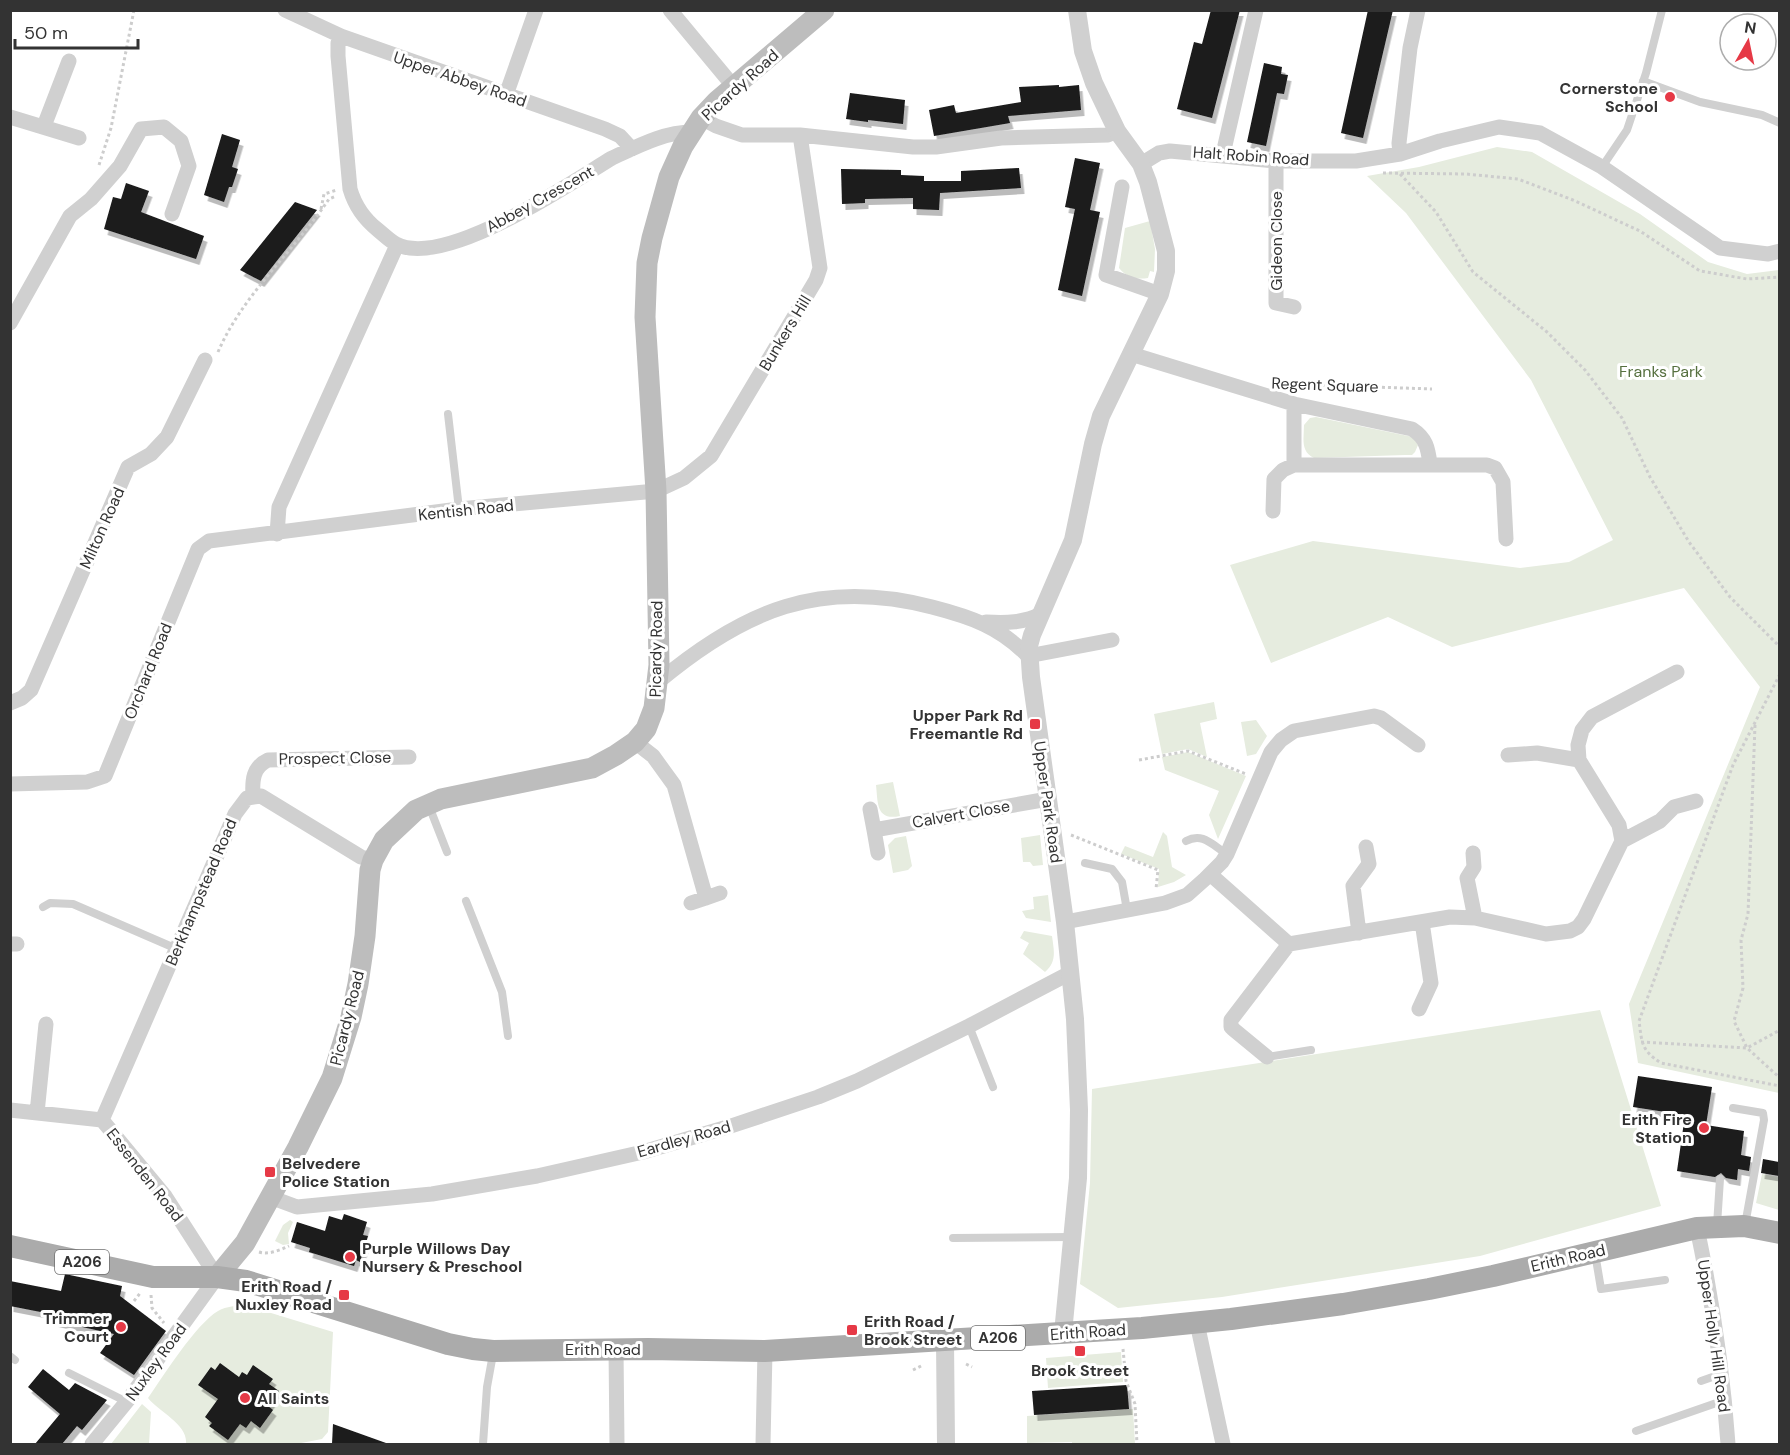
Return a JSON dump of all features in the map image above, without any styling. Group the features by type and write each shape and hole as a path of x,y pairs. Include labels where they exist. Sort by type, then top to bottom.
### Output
{"main road":[{"name":"Picardy Road","path":"217,1277 240,1251 316,1113 332,1078 342,1049 358,984 373,860 384,840 416,810 429,804 441,799 592,768 635,742 646,729 654,708 658,682 656,491 645,317 647,263 669,177 683,146 697,125 717,101 823,11"},
{"name":"Erith Road","path":"217,1277 263,1285 448,1344 493,1351 616,1349 765,1351 1197,1323 1343,1304 1493,1276 1707,1227 1744,1226 1779,1233"},
{"name":"A206","path":"10,1246 153,1276 217,1277"}],"street":[{"name":"Upper Abbey Road","path":"285,10 341,36 605,129 620,136 632,149"},
{"path":"506,95 536,10"},
{"path":"670,10 734,87"},
{"name":"Upper Park Road","path":"1063,1333 1078,1178 1079,1110 1075,1019 1065,922 1029,656 1032,635 1073,540 1101,416 1160,294 1166,271 1166,251 1153,198 1141,165 1117,131 1097,88 1083,51 1077,10"},
{"path":"1223,154 1256,10"},
{"path":"1401,154 1399,143 1410,48 1418,10"},
{"path":"277,534 279,507 397,245 372,225 354,204 350,189 338,56 341,36"},
{"path":"44,126 69,61"},
{"path":"10,117 79,138"},
{"path":"697,125 716,126 742,135 800,135 913,147 936,147 1001,138 1107,135 1117,131"},
{"name":"Abbey Crescent","path":"397,245 425,249 458,242 487,230 612,158 697,125"},
{"path":"10,323 70,216 91,199 120,166 141,129 164,127 181,141 189,166 172,214"},
{"name":"Halt Robin Road","path":"1141,165 1159,153 1170,151 1223,154 1276,161 1356,161 1401,154 1440,141 1499,127 1540,133 1602,167 1720,248 1768,254 1779,251"},
{"name":"Bunkers Hill","path":"656,491 684,478 711,456 816,280 820,268 800,135"},
{"name":"Gideon Close","path":"1276,161 1276,303 1294,307"},
{"path":"1122,186 1106,275 1160,294"},
{"name":"Regent Square","path":"1131,354 1294,404 1412,429 1422,436 1428,447 1430,464"},
{"name":"Milton Road","path":"10,703 22,698 32,690 128,467 151,454 167,437 205,360"},
{"name":"Regent Square","path":"1294,404 1294,465"},
{"path":"1273,511 1274,479 1283,470 1294,465 1487,465 1495,468 1503,482 1506,539"},
{"name":"Kentish Road","path":"198,549 209,541 459,509 656,491"},
{"name":"Orchard Road","path":"10,784 87,782 105,776 198,549"},
{"path":"658,682 698,650 730,629 783,607 814,599 857,595 904,600 983,622 1010,638 1029,656 1112,640"},
{"path":"983,622 1020,622 1041,615"},
{"path":"1622,841 1619,825 1579,760 1578,745 1582,730 1592,717 1677,672"},
{"path":"1065,922 1165,903 1186,895 1222,862 1271,752 1281,740 1294,732 1366,716 1381,718 1418,745"},
{"path":"635,742 653,756 674,785 713,895 691,903"},
{"path":"1508,755 1537,753 1579,760"},
{"name":"Prospect Close","path":"252,796 254,773 260,764 268,760 409,757"},
{"path":"252,796 261,796 341,845 373,860"},
{"name":"Berkhampstead Road","path":"102,1120 235,814 247,798 252,796"},
{"name":"Calvert Close","path":"874,830 1048,799"},
{"path":"1267,1057 1231,1027 1231,1020 1289,944 1450,917 1475,918 1546,934 1561,933 1578,927 1622,841 1660,821 1674,807 1696,801"},
{"path":"870,809 878,853"},
{"path":"1359,933 1353,886 1369,864 1366,847"},
{"path":"1473,853 1474,867 1467,878 1475,918"},
{"path":"1210,874 1289,944"},
{"path":"1419,1009 1431,983 1422,922"},
{"name":"Eardley Road","path":"270,1197 297,1207 432,1194 537,1176 643,1152 818,1097 969,1026 1070,973"},
{"path":"37,1113 46,1024"},
{"name":"Essenden Road","path":"10,1110 102,1120 165,1196 217,1277"},
{"name":"Upper Holly Hill Road","path":"1707,1227 1728,1444"},
{"name":"Nuxley Road","path":"92,1444 127,1402 217,1277"},
{"path":"1197,1323 1223,1444"},
{"path":"945,1341 946,1444"},
{"path":"616,1349 617,1444"},
{"path":"763,1444 765,1351"}],"lane":[{"path":"1602,167 1627,130 1662,10"},
{"path":"1643,81 1700,102 1762,115 1779,123"},
{"path":"448,414 459,509"},
{"path":"429,804 447,852"},
{"path":"1186,842 1193,837 1201,837 1227,854"},
{"path":"1085,863 1112,869 1122,882 1127,910"},
{"path":"466,901 502,992 508,1036"},
{"path":"43,907 50,903 74,904 177,949"},
{"path":"969,1026 993,1087"},
{"path":"1267,1057 1311,1050"},
{"path":"1733,1108 1763,1113 1764,1120 1744,1226"},
{"path":"1707,1227 1720,1179"},
{"path":"953,1238 1071,1237"},
{"path":"1595,1252 1602,1289 1665,1280"},
{"path":"483,1444 487,1387 493,1351"},
{"path":"69,1372 127,1402"},
{"path":"1701,1381 1721,1374"},
{"path":"1636,1431 1725,1400"}],"path":[{"path":"99,167 111,128 134,10"},
{"path":"1381,173 1466,174 1518,179 1573,200 1640,231 1700,271 1746,279 1779,277"},
{"path":"1401,174 1436,212 1473,272 1547,332 1585,370 1622,418 1650,477 1689,542 1730,597 1779,647"},
{"path":"321,211 324,194 331,190"},
{"path":"226,335 241,310 321,211 328,199 339,195"},
{"name":"Regent Square","path":"1278,384 1432,389"},
{"path":"1779,674 1732,765 1639,1021 1641,1042 1647,1053 1661,1063 1779,1086"},
{"path":"1755,723 1748,914 1741,940 1743,988 1734,1022 1747,1048 1779,1078"},
{"path":"1139,760 1188,751 1259,780"},
{"path":"1641,1042 1747,1048 1779,1030"},
{"path":"264,1253 290,1246"},
{"path":"151,1289 152,1308 168,1327"},
{"path":"1123,1349 1126,1381 1136,1404 1137,1444"},
{"path":"966,1364 972,1367"},
{"path":"913,1371 923,1365"}],"green space":[{"name":"Franks Park","path":"1497,147 1532,152 1640,214 1708,262 1747,274 1779,270 1779,1093 1638,1063 1629,1004 1760,687 1684,588 1452,647 1388,617 1271,663 1230,565 1313,541 1520,568 1569,562 1613,540 1531,380 1406,213 1367,176 1419,167"},
{"path":"1150,221 1155,249 1154,272 1150,271 1148,278 1139,279 1125,274 1119,268 1125,228"},
{"path":"1316,417 1413,437 1418,445 1412,455 1314,458 1307,452 1303,439 1304,425 1310,418"},
{"path":"1214,702 1217,719 1200,723 1207,757 1188,749 1162,754 1154,714"},
{"path":"1256,720 1267,736 1256,754 1247,756 1241,722"},
{"path":"1188,752 1246,776 1218,839 1209,815 1219,791 1165,770 1162,757"},
{"path":"893,782 900,816 892,817 886,816 880,809 876,785"},
{"path":"1163,832 1167,836 1172,867 1186,875 1158,887 1159,869 1121,854 1125,846 1153,857"},
{"path":"1040,835 1043,865 1033,866 1030,862 1023,862 1021,838"},
{"path":"906,836 912,866 908,870 893,873 888,845 895,838"},
{"path":"1048,895 1051,922 1026,918 1022,911 1034,909 1033,897"},
{"path":"1024,931 1052,936 1053,960 1045,972 1023,954 1029,943 1020,938"},
{"path":"1600,1010 1661,1206 1480,1256 1222,1297 1118,1308 1080,1284 1090,1183 1092,1089"},
{"path":"1762,1174 1779,1177 1779,1210 1756,1203"},
{"path":"290,1220 293,1222 288,1233 289,1244 283,1245 275,1241 283,1225"},
{"path":"245,1305 333,1332 328,1432 322,1439 296,1444 186,1444 183,1430 148,1398 181,1351 209,1318 225,1308"},
{"path":"1121,1352 1123,1382 1048,1388 1046,1358"},
{"path":"142,1404 151,1412 149,1444 111,1444"},
{"path":"1133,1409 1135,1444 1027,1443 1027,1416"}],"building":[{"path":"1211,10 1240,10 1212,118 1177,109 1194,42 1202,44"},
{"path":"1368,10 1393,10 1363,138 1341,133"},
{"path":"1264,63 1282,67 1281,74 1288,75 1284,94 1277,93 1266,146 1247,142"},
{"path":"1059,85 1059,87 1079,85 1081,110 1008,116 1010,123 934,136 929,110 954,105 956,113 1021,102 1019,87"},
{"path":"850,93 905,100 903,124 846,119"},
{"path":"222,134 240,140 232,167 238,169 224,202 204,195"},
{"path":"1075,158 1100,163 1090,210 1100,212 1082,296 1058,290 1075,209 1065,207"},
{"path":"1019,168 1021,188 940,193 939,210 913,209 913,198 865,199 865,203 842,204 841,169 901,170 901,175 924,176 924,181 961,181 961,171"},
{"path":"126,183 149,191 141,212 204,236 196,259 104,229 113,197 121,199"},
{"path":"295,202 317,210 261,281 240,270"},
{"name":"Erith Fire Station","path":"1638,1076 1712,1087 1706,1125 1744,1131 1741,1155 1751,1157 1749,1171 1738,1169 1737,1180 1726,1178 1721,1173 1715,1177 1677,1171 1685,1115 1633,1107"},
{"path":"1763,1159 1779,1162 1779,1176 1761,1173"},
{"path":"344,1214 367,1222 363,1235 368,1236 360,1262 356,1260 354,1266 309,1252 310,1248 291,1242 297,1222 325,1231 329,1216 342,1220"},
{"name":"Trimmer Court","path":"65,1274 122,1286 120,1296 166,1331 134,1375 100,1353 114,1334 55,1321 56,1315 10,1306 10,1281 61,1291"},
{"name":"All Saints","path":"220,1363 239,1377 242,1372 247,1375 253,1365 273,1379 269,1384 279,1391 268,1406 273,1410 260,1428 251,1421 246,1428 240,1424 228,1440 209,1426 212,1423 205,1417 218,1399 198,1385 211,1367 215,1370"},
{"path":"43,1369 69,1390 75,1383 107,1400 82,1430 77,1426 62,1444 35,1444 60,1414 28,1387"},
{"path":"1127,1385 1129,1409 1034,1415 1032,1391"},
{"path":"333,1424 386,1443 386,1444 332,1444"}],"place":[{"name":"Cornerstone School","path":"1670,97"},
{"name":"Upper Park Rd Freemantle Rd","path":"1035,724"},
{"name":"Erith Fire Station","path":"1704,1128"},
{"name":"Belvedere Police Station","path":"270,1172"},
{"name":"Purple Willows Day Nursery & Preschool","path":"350,1257"},
{"name":"Erith Road / Nuxley Road","path":"344,1295"},
{"name":"Trimmer Court","path":"121,1327"},
{"name":"Erith Road / Brook Street","path":"852,1330"},
{"name":"Brook Street","path":"1080,1351"},
{"name":"All Saints","path":"245,1398"}]}
